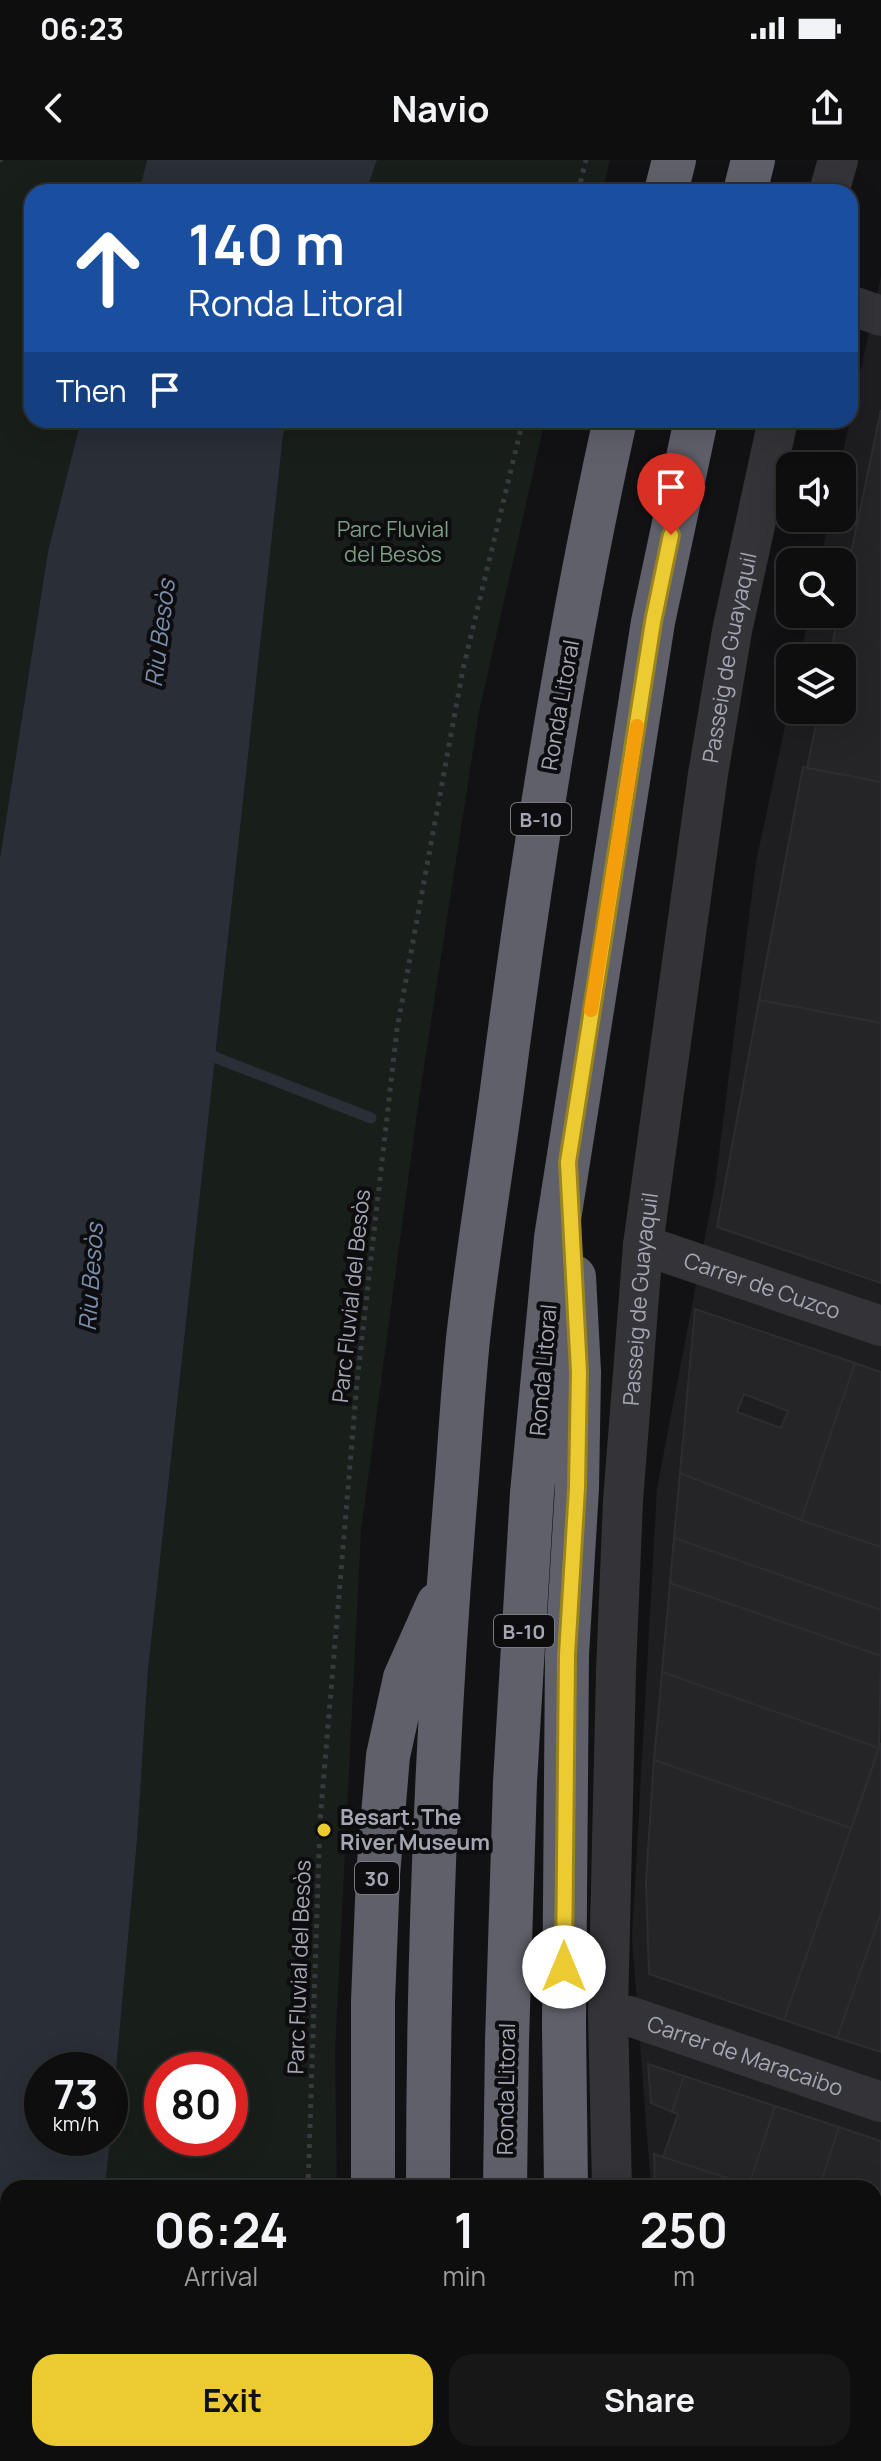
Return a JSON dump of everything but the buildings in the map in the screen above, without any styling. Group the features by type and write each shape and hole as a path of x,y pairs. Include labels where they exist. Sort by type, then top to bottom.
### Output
{"highway":[{"path":"668,184 674,160"},
{"path":"747,184 753,160"},
{"name":"Ronda Litoral","path":"428,2180 428,2042 437,1773 468,1338 518,966 560,699 613,428"},
{"name":"Ronda Litoral","path":"505,2180 515,1782 532,1493 556,1238 653,622 694,428"},
{"path":"566,2180 567,1655 577,1488 579,1372 568,1162"},
{"name":"30","path":"373,2180 373,2001 378,1875 388,1756 405,1678 449,1580"}],"street":[{"path":"831,184 838,160"},
{"path":"858,308 881,316"},
{"name":"Passeig de Guayaquil","path":"612,2180 608,2013 610,1841 622,1517 643,1245 708,774 732,631 776,428"},
{"name":"Carrer de Cuzco","path":"643,1245 881,1326"},
{"name":"Carrer de Maracaibo","path":"608,2013 629,2016 881,2102"}],"path":[{"path":"580,184 586,160"},
{"name":"Parc Fluvial del Besòs","path":"308,2180 320,1821 357,1382 397,1029 463,669 521,428"}],"shaded area":[{"path":"881,276 881,2180 650,2180 632,1938 657,1488 715,1185 756,862 786,724 856,724 856,644 803,644 806,628 856,628 856,548 823,548 826,532 856,532 856,452 843,452 848,428 858,428 858,383"}],"green space":[{"path":"0,160 147,160 141,184 24,184 24,428 79,428 48,551 0,858"},
{"path":"377,160 610,160 604,184 369,184"},
{"name":"Parc Fluvial del Besòs","path":"286,428 543,428 479,712 418,1106 361,1531 335,2053 337,2180 106,2180 108,2156 128,2156 128,2052 118,2052 137,1841 148,1670 283,436"}],"water":[{"path":"147,160 377,160 369,184 141,184"},
{"name":"Riu Besòs","path":"79,428 286,428 148,1670 137,1841 118,2052 24,2052 24,2156 108,2156 106,2180 0,2180 0,858 48,551"}],"waterway":[{"path":"204,1053 371,1118"}],"slow traffic":[{"path":"591,1010 637,726"}],"place":[{"name":"Besart. The River Museum","path":"324,1830"}],"route":[{"path":"564,1967 567,1655 577,1488 579,1372 568,1162 653,622 671,535"}]}
